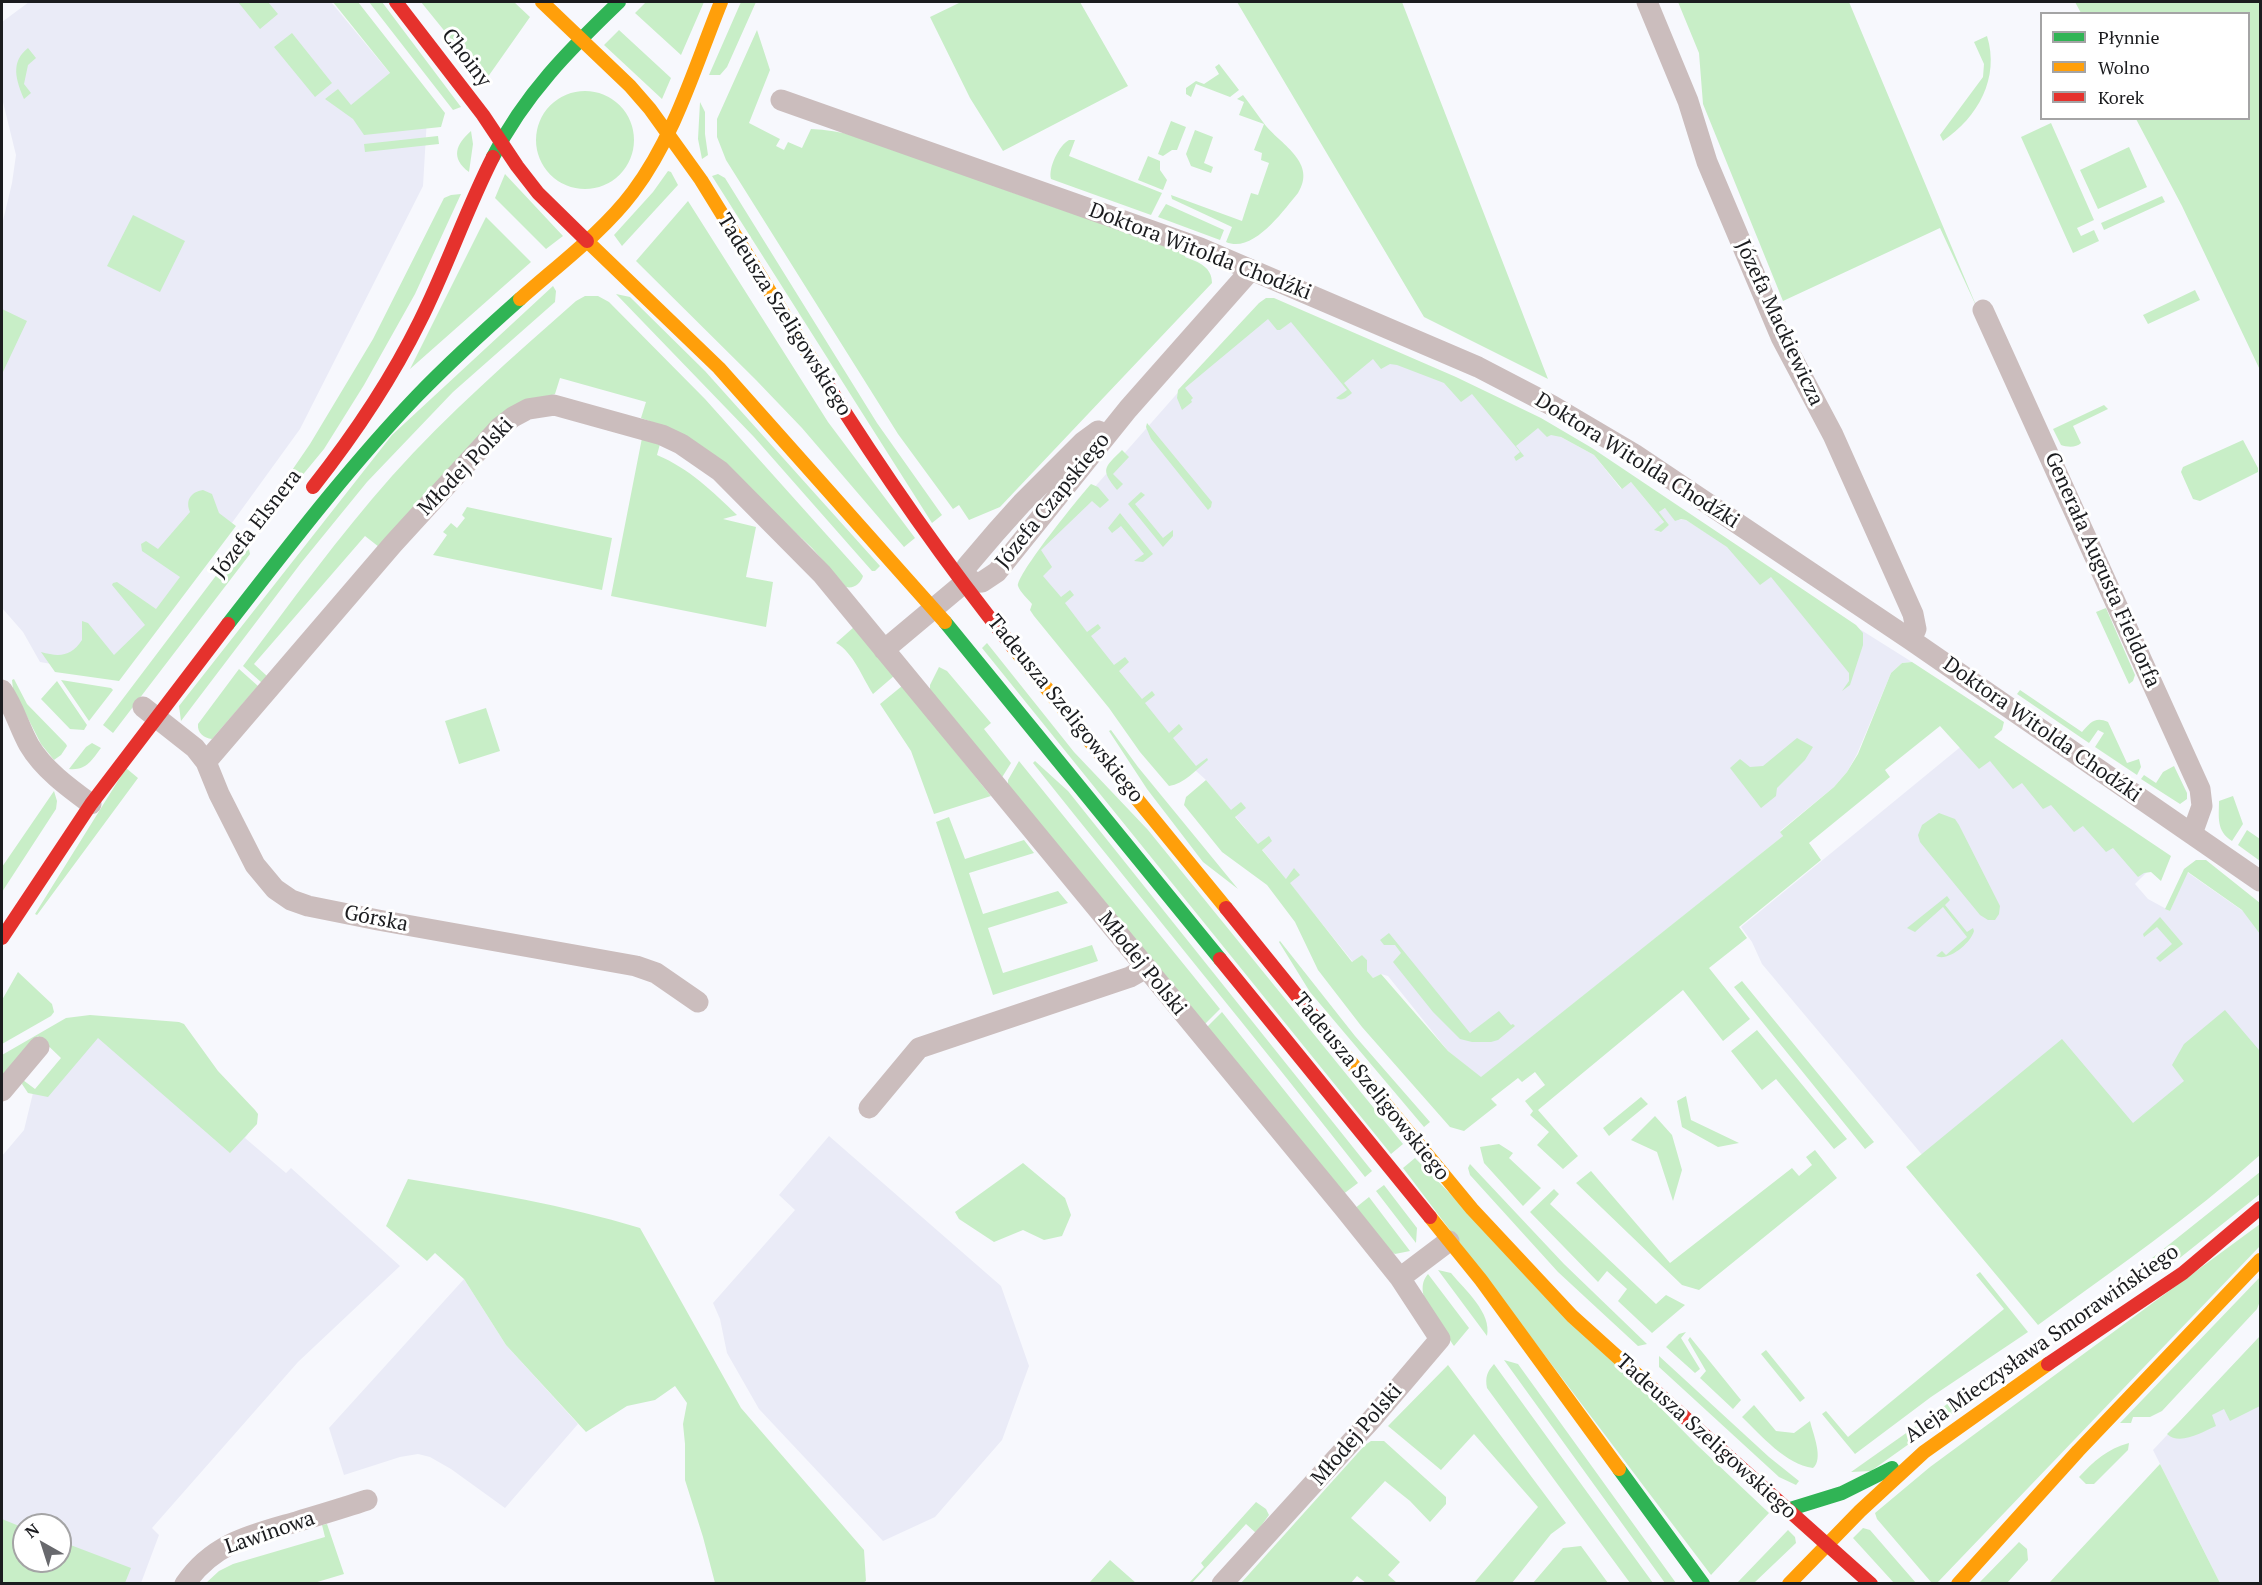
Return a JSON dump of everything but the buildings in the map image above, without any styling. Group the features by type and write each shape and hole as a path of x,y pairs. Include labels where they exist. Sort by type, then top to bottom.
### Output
{"street":[{"name":"Choiny","path":"396,2 483,115 538,193 586,241"},
{"path":"542,2 581,38"},
{"name":"Józefa Elsnera","path":"305,497 359,426 404,353 433,296 501,142 525,102 581,38 619,2"},
{"name":"Józefa Elsnera","path":"2,938 80,796 146,710 399,415 478,336 586,241 631,195 668,134 689,88 722,2"},
{"name":"Józefa Mackiewicza","path":"1647,2 1688,101 1707,162 1781,338 1833,435 1913,614 1916,629 1911,640"},
{"name":"Tadeusza Szeligowskiego","path":"581,38 630,86 701,180 865,445 963,584 1362,1077 1472,1209 1572,1316 1871,1584"},
{"name":"Doktora Witolda Chodźki","path":"781,100 1200,248 1478,368 1583,422 1911,640 2260,881"},
{"name":"Tadeusza Szeligowskiego","path":"586,241 719,368 933,609 1449,1241 1525,1338 1703,1584"},
{"name":"Józefa Czapskiego","path":"963,584 967,566 1022,503 1083,442 1128,409 1250,271"},
{"name":"Generała Augusta Fieldorfa","path":"1983,310 2200,789 2202,806 2192,834"},
{"name":"Młodej Polski","path":"206,762 393,544 500,427 513,417 528,409 554,405 662,435 681,444 720,471 807,558 884,650 1400,1278 1440,1339 1372,1419 1222,1584"},
{"path":"884,650 963,584"},
{"path":"2,690 16,712 29,744 37,756 80,796"},
{"name":"Górska","path":"146,710 195,748 206,762 219,794 255,865 275,889 291,900 308,906 378,920 636,966 656,973 698,1002"},
{"path":"869,1108 919,1048 1130,977 1146,968"},
{"path":"2,1091 39,1047"},
{"name":"Aleja Mieczysława Smorawińskiego","path":"1789,1584 1860,1511 1924,1452 2088,1336 2183,1273 2260,1208"},
{"path":"1400,1278 1449,1241"},
{"path":"1958,1584 2086,1442 2260,1260"},
{"path":"1787,1510 1842,1493 1924,1452"},
{"name":"Lawinowa","path":"185,1584 202,1562 227,1545 248,1536 367,1500"}],"shaded area":[{"path":"29,2 331,2 427,118 423,186 300,429 121,676 40,662 23,632 2,608 2,225 16,155 2,98 2,22"},
{"path":"1267,300 1475,390 1594,455 1621,489 1631,482 1664,522 1655,530 1659,532 1669,525 1659,512 1665,508 1678,519 1686,520 1912,662 1902,663 1891,673 1857,754 1847,772 1834,787 1780,831 1783,836 1481,1078 1448,1051 1388,976 1381,974 1373,978 1367,971 1367,960 1362,955 1353,962 1206,780 1195,770 1041,575 1040,549 1182,388"},
{"path":"1975,735 2160,859 2135,884 2148,899 2170,911 2187,872 2260,923 2260,1058 2012,1262 1762,964 1752,942 1741,927"},
{"path":"88,1027 250,1131 245,1138 286,1173 291,1168 400,1266 298,1362 152,1528 159,1535 141,1583 2,1584 2,1156 24,1130 33,1093"},
{"path":"829,1136 1001,1286 1029,1366 1002,1440 935,1517 883,1541 759,1409 727,1353 720,1319 713,1303 795,1210 779,1195"},
{"path":"464,1279 506,1345 578,1424 505,1508 451,1469 430,1457 418,1454 400,1457 344,1475 329,1428"},
{"path":"2260,1336 2260,1583 2220,1583 2153,1450"}],"green space":[{"path":"238,2 268,2 278,14 260,29"},
{"path":"333,2 358,2 445,113 441,127 364,135 353,119 325,99 338,89 351,105 390,73"},
{"path":"369,2 382,2 461,107 453,110"},
{"path":"421,2 514,2 530,17 485,81"},
{"path":"646,2 704,2 681,55 635,13"},
{"path":"741,2 756,2 727,67 720,75 709,75"},
{"path":"961,2 1080,2 1128,86 1003,151 970,98 930,17"},
{"path":"1237,2 1402,2 1548,379 1424,317"},
{"path":"1678,2 1849,2 1978,310 1940,228 1783,301 1703,104 1699,53"},
{"path":"2075,2 2260,2 2260,370 2182,206 2137,120 2250,120 2250,12 2080,12"},
{"path":"619,30 671,78 662,99 604,45"},
{"path":"757,30 770,70 749,123 780,139 776,146 784,150 788,142 802,148 811,129 833,131 877,142 1034,200 1187,252 1185,257 1200,263 1210,273 1212,283 1000,507 969,520 959,505 953,509 898,434 726,160 717,137 717,119"},
{"path":"292,33 332,83 315,97 274,47"},
{"path":"1987,36 1991,67 1983,95 1966,120 1943,141 1940,135 1983,77 1984,64 1974,42"},
{"path":"28,48 36,58 28,65 24,84 31,93 24,99 16,72 22,53"},
{"path":"1219,64 1239,90 1230,97 1196,84 1191,97 1186,94 1186,88 1196,81 1204,84 1219,74 1215,67"},
{"path":"585,91 604,95 620,105 630,121 634,140 630,159 620,175 604,185 585,189 566,185 550,175 540,159 536,140 540,121 550,105 566,95"},
{"path":"1243,95 1266,126 1295,155 1303,173 1303,182 1298,193 1276,220 1257,237 1236,244 1226,242 1232,227 1172,199 1171,195 1242,221 1251,193 1258,195 1269,163 1261,160 1262,153 1254,150 1264,124 1239,115 1244,102 1237,99"},
{"path":"700,102 705,112 708,155 702,159 698,139"},
{"path":"1171,121 1186,127 1177,150 1172,150 1163,156 1158,154"},
{"path":"2051,123 2094,220 2077,228 2081,236 2094,230 2099,241 2073,253 2021,137"},
{"path":"1195,130 1213,137 1204,163 1213,167 1211,173 1191,166 1186,154"},
{"path":"471,131 473,144 469,172 459,162 457,151"},
{"path":"438,136 439,144 365,152 364,144"},
{"path":"1069,140 1075,140 1069,156 1162,193 1151,215 1051,179 1055,157"},
{"path":"2129,147 2147,187 2098,209 2080,170"},
{"path":"1148,156 1160,161 1160,170 1167,180 1163,190 1138,180"},
{"path":"668,171 671,172 678,185 622,246 614,235 653,192"},
{"path":"505,174 563,236 546,249 495,198"},
{"path":"718,174 725,178 877,423 942,515 932,523 712,176"},
{"path":"461,194 415,294 364,385 324,449 268,517 260,517 310,444 373,339 444,198"},
{"path":"2162,196 2165,202 2104,230 2101,223"},
{"path":"688,201 828,422 915,538 904,547 802,428 636,261"},
{"path":"1166,204 1224,230 1220,240 1158,217"},
{"path":"133,215 185,241 160,292 107,266"},
{"path":"486,217 531,262 410,369"},
{"path":"553,286 556,291 555,302 453,392 367,482 301,563 181,721 179,706 392,435"},
{"path":"2195,290 2200,300 2148,324 2143,315"},
{"path":"616,294 630,297 705,371 880,566 875,571 872,571 754,437"},
{"path":"585,296 598,296 609,302 705,399 860,572 863,576 861,581 852,587 846,587 812,548 757,496 668,428 641,418 646,402 560,378 555,394 521,404 379,547 365,536 254,664 267,676 262,683 243,666 372,499 458,408 576,301"},
{"path":"1266,298 1274,298 1456,377 1541,418 1592,448 1856,625 1863,633 1863,645 1850,685 1842,691 1849,681 1849,673 1771,577 1760,585 1727,547 1686,520 1675,521 1665,508 1659,512 1669,525 1661,532 1654,530 1664,522 1631,482 1622,489 1594,455 1561,437 1551,435 1547,437 1538,428 1516,446 1524,456 1516,461 1514,457 1520,452 1472,394 1461,402 1444,383 1397,365 1390,364 1381,369 1373,359 1344,383 1352,393 1345,398 1338,399 1336,398 1347,390 1291,322 1277,330 1268,319 1185,388 1193,398 1192,402 1182,410 1177,398 1178,390"},
{"path":"2,309 27,321 2,374"},
{"path":"2104,405 2108,409 2073,426 2081,443 2079,445 2069,447 2061,445 2053,429"},
{"path":"1147,423 1212,502 1208,510 1151,439 1146,427"},
{"path":"642,438 660,444 657,455 690,474 737,515 723,519 756,527 746,577 773,582 766,627 611,596"},
{"path":"2243,440 2258,472 2200,501 2193,499 2181,472 2183,467"},
{"path":"1122,450 1129,457 1113,474 1123,484 1117,490 1108,477 1106,469"},
{"path":"1091,484 1098,487 1109,500 1100,508 1092,501 1041,550 1052,567 1043,576 1061,597 1070,590 1074,595 1065,603 1087,632 1098,624 1101,628 1091,636 1114,665 1125,657 1129,662 1119,671 1142,699 1152,691 1155,695 1145,703 1169,733 1179,724 1183,729 1173,738 1196,766 1207,758 1208,760 1190,776 1174,785 1169,786 1140,752 1109,708 1034,616 1030,610 1032,604 1018,586 1037,552"},
{"path":"203,490 212,494 219,513 236,526 119,681 55,672 41,652 59,655 73,650 82,640 82,621 88,623 114,655 145,625 112,585 117,582 156,609 180,577 142,551 141,544 146,541 158,549 190,512 188,504 190,497"},
{"path":"1141,492 1145,495 1135,504 1163,538 1173,530 1173,536 1163,547 1128,504"},
{"path":"467,507 612,538 602,590 433,555 447,535 443,532 451,523 457,528 465,518 462,515"},
{"path":"1120,513 1153,554 1143,562 1134,561 1144,554 1121,526 1112,533 1108,528"},
{"path":"246,536 250,554 113,733 103,725"},
{"path":"2106,608 2135,675 2129,684 2096,612"},
{"path":"854,627 894,676 873,694 847,652 836,643"},
{"path":"987,643 1074,752 1148,830 1403,1144 1391,1154 982,648"},
{"path":"1912,662 2004,722 2002,730 1994,737 2171,856 2161,881 2151,872 2138,877 2113,848 2106,852 2083,826 2074,832 2051,805 2043,809 2022,783 2013,789 1990,761 1979,769 1940,726 1885,770 1890,777 1809,843 1821,860 1739,927 1747,938 1709,968 1750,1019 1723,1041 1683,990 1538,1110 1578,1156 1563,1169 1537,1145 1549,1132 1530,1115 1533,1111 1525,1101 1545,1085 1535,1072 1522,1082 1518,1078 1491,1099 1497,1105 1464,1131 1450,1127 1362,1027 1318,970 1295,922 1267,885 1222,852 1184,805 1186,797 1206,780 1231,810 1241,802 1246,808 1235,817 1258,844 1269,836 1272,841 1262,850 1286,879 1294,868 1300,875 1290,883 1352,962 1362,955 1367,960 1367,971 1373,978 1381,974 1448,1051 1481,1077 1783,836 1780,832 1834,787 1858,754 1891,673 1902,663"},
{"path":"939,667 947,671 991,723 984,729 1011,763 1001,779 930,692 930,685"},
{"path":"239,669 258,686 212,739 206,738 200,732 198,724"},
{"path":"14,679 27,704 67,746 54,760 41,744 13,689 12,680"},
{"path":"61,680 111,688 113,690 89,721"},
{"path":"57,681 87,725 84,730 70,729 41,699"},
{"path":"902,686 991,796 934,814 911,751 880,704"},
{"path":"2020,690 2082,732 2096,720 2108,722 2127,763 2139,759 2141,767 2137,775 2095,747 2104,733 2098,730 2089,743 2017,694"},
{"path":"486,708 500,751 459,764 445,721"},
{"path":"1111,730 1138,767 1238,889 1203,862 1147,789 1109,731"},
{"path":"1797,738 1813,747 1805,760 1777,788 1776,796 1761,808 1730,768 1740,759 1750,767 1763,766"},
{"path":"92,743 101,748 91,760 80,768 69,769 86,747"},
{"path":"1019,761 1220,1009 1204,1025 1008,787 1008,780"},
{"path":"1035,761 1068,791 1372,1171 1365,1177 1033,763"},
{"path":"2174,766 2187,793 2187,799 2180,804 2141,779 2144,775 2156,783 2163,772"},
{"path":"126,768 138,778 37,915 35,914"},
{"path":"54,791 57,801 56,809 2,892 2,867"},
{"path":"2233,796 2243,824 2232,841 2221,828 2219,801"},
{"path":"1939,813 1955,819 1959,825 2000,906 1995,920 1988,920 1980,915 1920,842 1918,835 1922,825"},
{"path":"949,817 965,859 1024,840 1034,853 969,873 983,914 1058,891 1068,903 988,928 1003,973 1092,945 1098,961 993,995 936,822"},
{"path":"2247,830 2260,839 2260,861 2238,845"},
{"path":"2196,860 2206,860 2260,903 2260,934 2242,910 2188,872 2170,911 2165,909 2184,869"},
{"path":"1947,896 1950,900 1945,905 1967,932 1973,928 1974,931 1968,941 1953,954 1941,957 1936,956 1942,951 1946,955 1967,937 1943,907 1915,932 1907,928"},
{"path":"2160,917 2183,944 2160,962 2156,958 2172,944 2157,927 2144,937 2143,934"},
{"path":"1389,933 1470,1033 1499,1011 1511,1025 1515,1026 1498,1040 1491,1042 1472,1042 1460,1039 1433,1012 1393,962 1401,953 1395,945 1384,945 1380,940"},
{"path":"1280,941 1355,1036 1430,1122 1424,1127 1310,992"},
{"path":"18,972 52,1004 54,1012 51,1016 2,1044 2,1000"},
{"path":"1742,981 1874,1142 1865,1149 1734,987"},
{"path":"2225,1010 2259,1050 2260,1048 2260,1155 2179,1222 2038,1325 1906,1167 2062,1039 2133,1123 2184,1081 2172,1065 2184,1044"},
{"path":"1222,1012 1358,1183 1342,1195 1206,1028"},
{"path":"90,1015 184,1024 218,1071 258,1114 257,1124 230,1153 98,1038 48,1097 28,1093 22,1084 23,1080 35,1089 61,1058 38,1036 2,1076 2,1055 66,1018"},
{"path":"1757,1030 1847,1139 1834,1149 1776,1079 1762,1090 1731,1051"},
{"path":"1686,1096 1691,1120 1739,1143 1718,1147 1682,1127 1677,1101"},
{"path":"1641,1097 1648,1104 1609,1136 1603,1128"},
{"path":"1655,1116 1672,1135 1682,1170 1673,1201 1657,1152 1631,1140"},
{"path":"1499,1144 1513,1153 1509,1158 1541,1188 1523,1206 1484,1163 1480,1147"},
{"path":"1815,1150 1837,1178 1699,1290 1682,1285 1576,1183 1591,1171 1670,1263 1792,1168 1799,1176 1812,1165 1806,1157"},
{"path":"1415,1158 1696,1444 1769,1513 1711,1575 1403,1168"},
{"path":"1023,1163 1065,1198 1071,1215 1062,1236 1044,1240 1023,1230 994,1242 959,1219 955,1212"},
{"path":"1470,1164 1564,1264 1647,1344 1638,1346 1558,1272 1470,1175 1468,1168"},
{"path":"2260,1172 2260,1194 2166,1269 2098,1308 2095,1299 2141,1267"},
{"path":"408,1179 554,1206 640,1228 741,1408 864,1550 866,1581 861,1584 715,1583 685,1480 683,1424 687,1403 675,1386 655,1400 627,1406 586,1432 506,1345 464,1279 435,1253 427,1261 386,1226"},
{"path":"1384,1185 1417,1228 1416,1243 1376,1191"},
{"path":"1554,1189 1559,1194 1550,1204 1656,1304 1666,1295 1685,1305 1652,1333 1618,1301 1627,1289 1607,1271 1598,1282 1530,1212"},
{"path":"1369,1197 1410,1251 1395,1254 1387,1249 1354,1209"},
{"path":"2260,1224 2260,1246 1937,1583 1931,1582 1877,1519 1875,1513 1930,1467"},
{"path":"1438,1270 1451,1273 1476,1302 1485,1319 1487,1336"},
{"path":"1980,1272 2028,1332 1931,1397 1855,1454 1822,1414 1826,1411 1848,1437 2004,1309 1976,1275"},
{"path":"1428,1274 1469,1328 1454,1346 1425,1301 1423,1282"},
{"path":"2260,1277 2260,1301 2257,1309 2162,1411 2150,1417 2133,1417 2131,1423 2120,1423"},
{"path":"1686,1332 1681,1338 1700,1369 1695,1373 1666,1347 1679,1334"},
{"path":"2260,1336 2260,1406 2230,1421 2224,1409 2212,1415 2216,1426 2191,1437 2178,1439 2167,1434 2178,1423"},
{"path":"1690,1337 1741,1400 1733,1409 1700,1378 1706,1371 1688,1340"},
{"path":"2035,1342 2041,1350 1871,1471 1851,1472"},
{"path":"1766,1350 1805,1398 1800,1402 1761,1354"},
{"path":"1659,1356 1769,1457 1799,1481 1796,1485 1779,1477 1659,1367"},
{"path":"1504,1360 1518,1364 1676,1583 1665,1583"},
{"path":"1494,1364 1653,1583 1630,1583 1487,1388 1487,1375"},
{"path":"1448,1365 1566,1523 1551,1534 1512,1583 1474,1583 1538,1507 1474,1434 1441,1470 1388,1426"},
{"path":"1754,1405 1776,1431 1794,1433 1810,1421 1818,1453 1818,1459 1813,1468 1784,1455 1742,1417"},
{"path":"1371,1441 1384,1441 1446,1497 1446,1504 1430,1522 1410,1501 1385,1481 1351,1518 1400,1562 1388,1575 1397,1583 1366,1583 1357,1576 1351,1583 1241,1583 1365,1445"},
{"path":"2129,1443 2128,1450 2094,1484 2086,1484 2079,1477 2101,1456"},
{"path":"2160,1464 2220,1583 2049,1583"},
{"path":"1256,1502 1266,1509 1269,1515 1256,1533 1246,1524 1192,1583 1188,1584 1204,1567 1201,1563"},
{"path":"2,1519 12,1523 12,1573 72,1573 72,1546 131,1568 125,1583 2,1583"},
{"path":"327,1524 344,1574 314,1583 206,1583 219,1571 233,1564 325,1537 322,1525"},
{"path":"1863,1528 1870,1530 1916,1583 1894,1583 1853,1538"},
{"path":"1788,1530 1795,1537 1796,1543 1754,1583 1737,1583"},
{"path":"2019,1542 2027,1549 2028,1560 2007,1583 1979,1583"},
{"path":"1581,1546 1608,1583 1533,1583 1563,1548"},
{"path":"1110,1560 1136,1583 1089,1583"}],"traffic: fast":[{"path":"493,157 519,113 549,74 619,2"},
{"path":"228,624 320,508 392,423 442,371 520,299"},
{"path":"945,622 1220,959"},
{"path":"1787,1510 1842,1493 1892,1468"},
{"path":"1619,1469 1703,1584"}],"traffic: slow":[{"path":"542,2 630,86 650,109 701,180 822,376"},
{"path":"520,299 608,221 648,170 683,100 721,2"},
{"path":"587,241 719,368 945,622"},
{"path":"1012,646 1226,908"},
{"path":"1340,1049 1472,1209 1572,1316 1653,1389"},
{"path":"1430,1217 1481,1280 1619,1469"},
{"path":"1958,1584 2078,1451 2260,1260"},
{"path":"1789,1584 1860,1511 1924,1452 2048,1364"}],"traffic: jam":[{"path":"396,2 483,115 538,193 587,241"},
{"path":"313,487 371,407 397,365 430,301 493,157"},
{"path":"822,376 913,514 961,581 1012,646"},
{"path":"2,938 91,804 228,624"},
{"path":"1226,908 1340,1049"},
{"path":"1220,959 1430,1217"},
{"path":"2048,1364 2183,1273 2260,1208"},
{"path":"1653,1389 1871,1584"}]}
